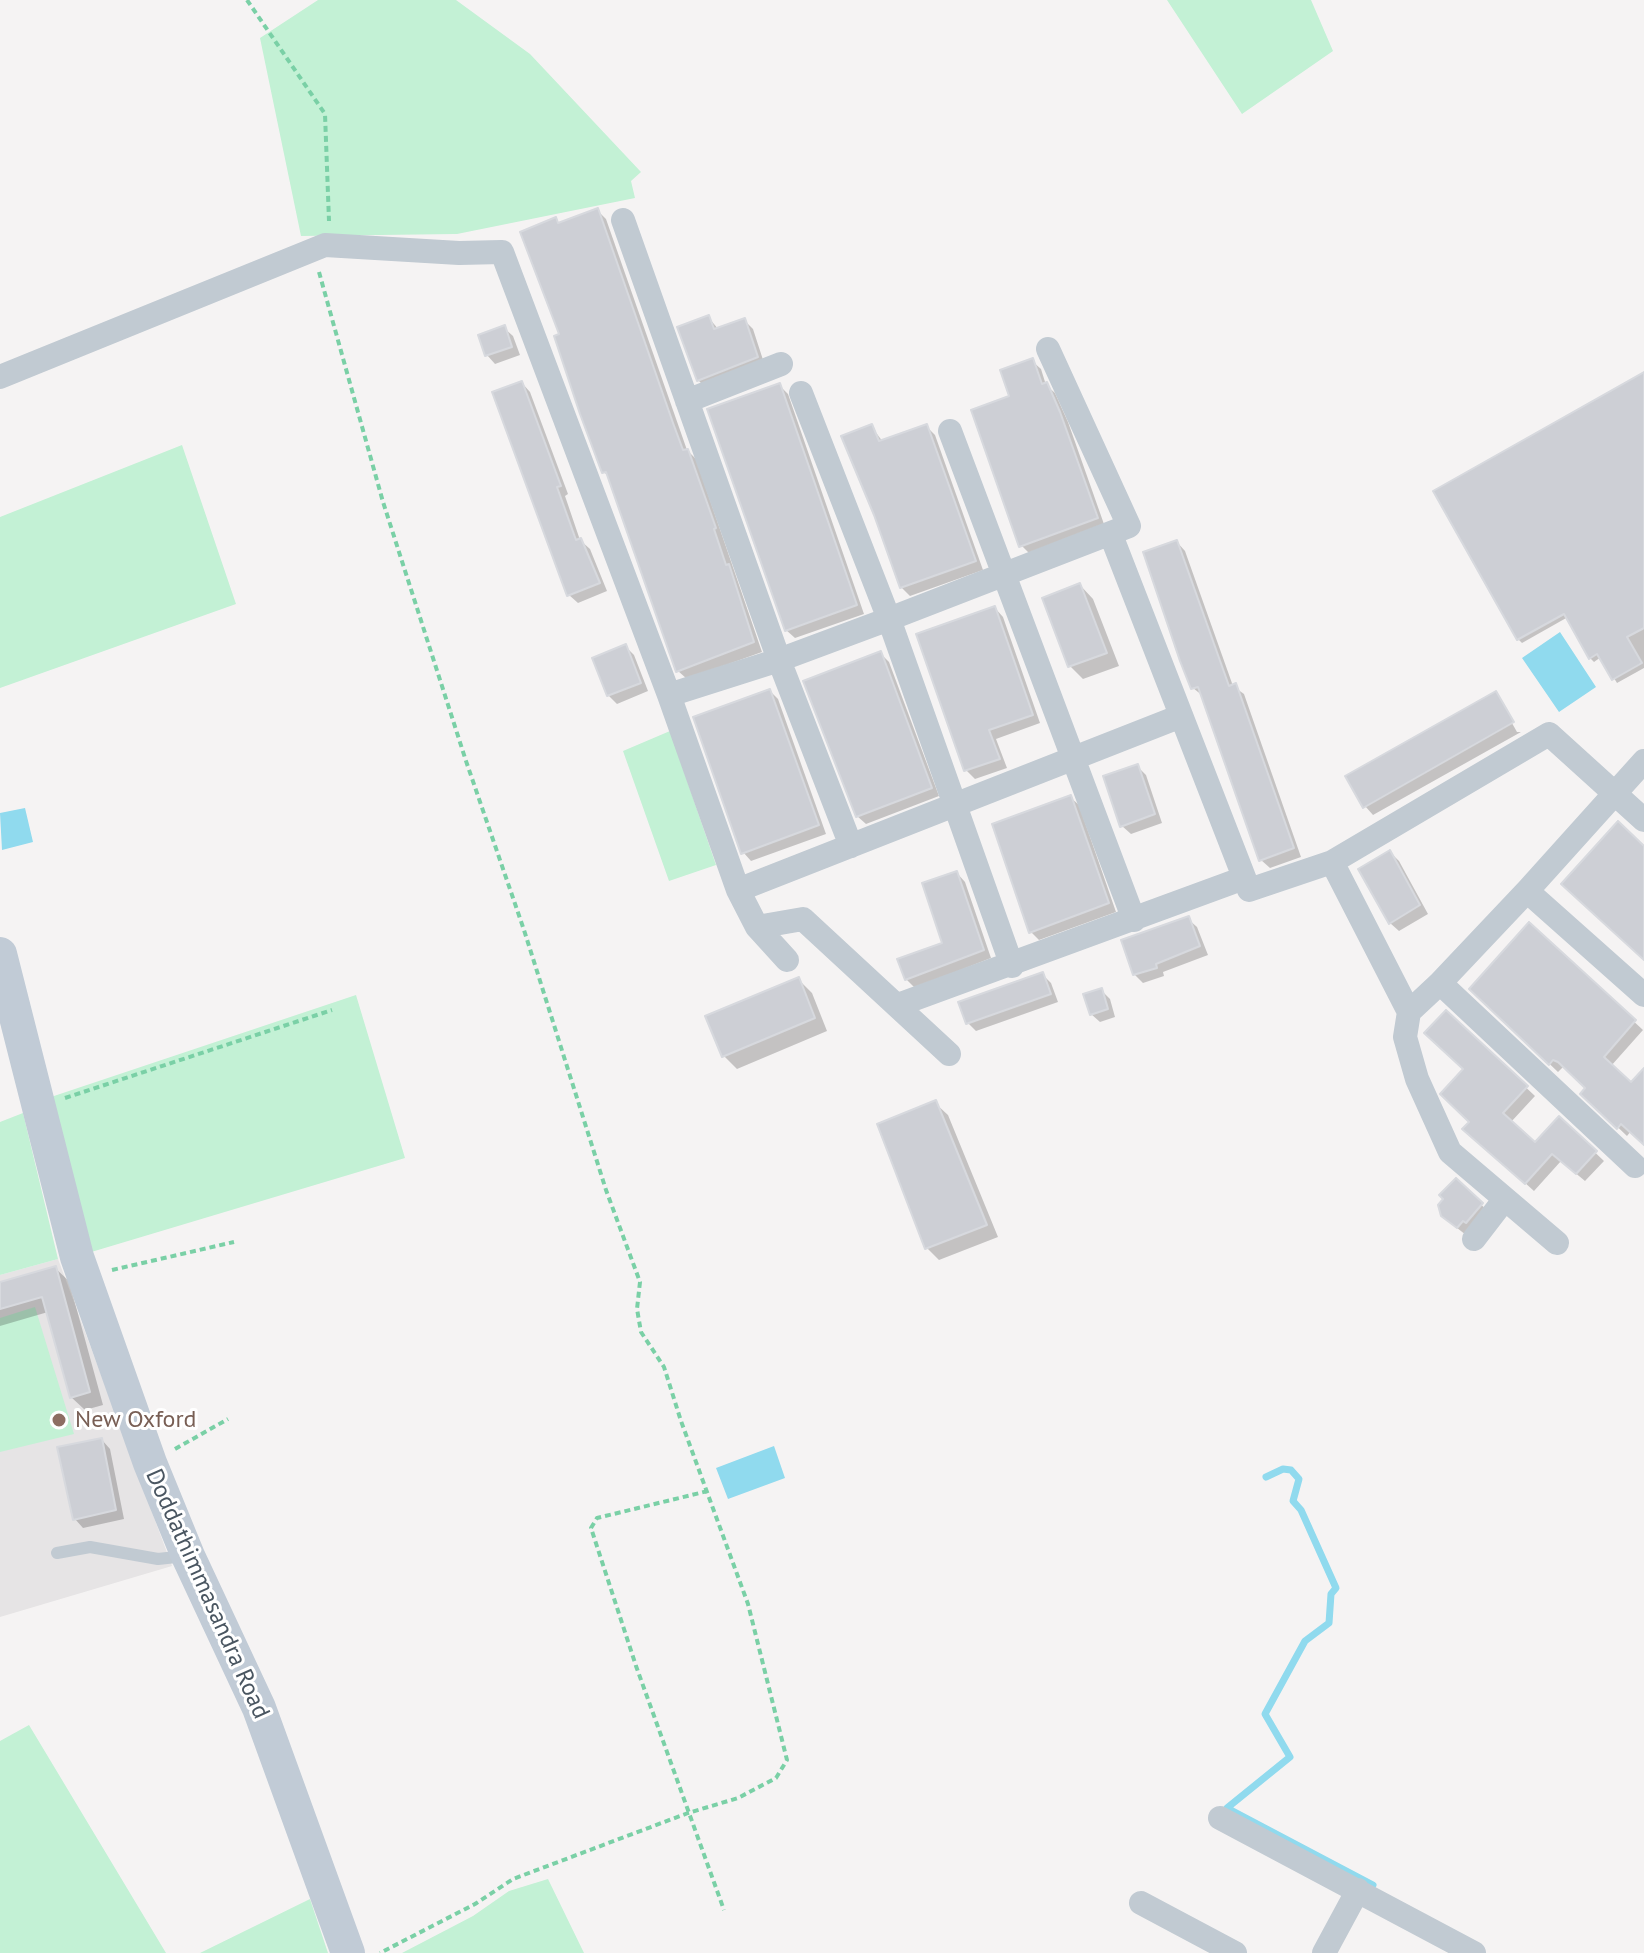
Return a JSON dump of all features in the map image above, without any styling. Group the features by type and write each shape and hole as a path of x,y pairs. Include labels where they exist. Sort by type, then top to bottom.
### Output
{"street":[{"path":"623,220 779,660 851,846"},
{"path":"0,377 321,248 502,252 669,695 738,890 757,927 787,960"},
{"path":"669,695 779,660 1129,526 1048,349"},
{"path":"687,401 781,364"},
{"path":"801,393 889,619 1012,966"},
{"path":"950,431 1134,920"},
{"path":"1111,535 1249,890 1332,862 1549,734 1644,820"},
{"path":"738,890 1181,716"},
{"path":"1409,1012 1527,891 1644,761"},
{"path":"1332,862 1409,1012 1405,1037 1417,1079 1450,1152 1557,1243"},
{"path":"898,1005 1012,966 1244,878"},
{"path":"1527,891 1644,995"},
{"path":"757,927 803,919 949,1054"},
{"name":"Doddathimmasandra Road","path":"0,954 77,1257 150,1463 188,1556 259,1708 348,1953"},
{"path":"1440,983 1635,1166"},
{"path":"1474,1239 1504,1200"},
{"path":"1220,1818 1474,1953"},
{"path":"1324,1953 1358,1890"},
{"path":"1141,1903 1235,1953"}],"lane":[{"path":"57,1553 90,1547 158,1559 188,1556"}],"path":[{"path":"247,0 325,114 321,248 388,518 606,1190 640,1282 637,1309 641,1332 664,1367 748,1604 787,1760 776,1778 738,1798 688,1813 513,1879 475,1904 380,1953"},
{"path":"39,1107 332,1010"},
{"path":"85,1276 234,1242"},
{"path":"150,1463 228,1419"},
{"path":"708,1491 597,1518 591,1528 724,1910"}],"shaded area":[{"name":"New Oxford","path":"58,1259 172,1566 0,1617 0,1275"}],"green space":[{"path":"318,0 456,0 530,54 641,172 631,181 635,198 457,234 301,236 260,38"},
{"path":"1167,0 1311,0 1333,51 1242,114"},
{"path":"182,445 236,604 0,688 0,517"},
{"path":"670,731 716,865 669,881 623,751"},
{"path":"356,995 405,1158 88,1253 48,1098"},
{"path":"23,1113 58,1259 0,1275 0,1122"},
{"path":"35,1307 74,1434 0,1452 0,1318"},
{"path":"29,1725 166,1953 0,1953 0,1741"},
{"path":"548,1879 584,1953 402,1953 473,1916 509,1891"},
{"path":"310,1899 328,1953 200,1953"}],"water":[{"path":"1560,632 1596,687 1559,712 1522,658"},
{"path":"25,808 33,842 2,850 0,813"},
{"path":"774,1446 785,1478 728,1499 716,1468"}],"building":[{"path":"598,208 683,450 688,449 754,642 676,672 606,472 602,473 580,414 554,336 559,334 520,232 556,217 558,223"},
{"path":"709,315 714,329 745,318 758,357 697,381 677,327"},
{"path":"505,325 512,347 485,356 478,335"},
{"path":"1033,358 1042,384 1047,382 1060,412 1098,518 1019,547 971,410 1009,396 1000,370"},
{"path":"1644,372 1644,628 1627,637 1642,663 1612,680 1597,654 1589,659 1564,614 1517,640 1433,491"},
{"path":"522,381 561,486 557,487 576,540 581,538 600,583 567,596 492,392"},
{"path":"780,383 857,605 785,631 707,409"},
{"path":"872,424 879,441 927,424 976,561 900,588 841,436"},
{"path":"1177,540 1229,686 1236,683 1294,848 1259,861 1198,687 1191,689 1143,552"},
{"path":"1080,583 1107,653 1068,667 1042,598"},
{"path":"995,606 1033,715 989,730 1000,759 964,771 916,634"},
{"path":"626,644 641,683 607,696 592,658"},
{"path":"881,651 932,788 856,817 803,681"},
{"path":"770,689 819,825 741,854 693,717"},
{"path":"1496,691 1514,722 1363,808 1345,776"},
{"path":"1138,764 1155,814 1120,827 1103,776"},
{"path":"1071,795 1109,903 1029,933 992,824"},
{"path":"1618,821 1644,846 1644,960 1561,884"},
{"path":"1390,850 1420,905 1389,924 1358,869"},
{"path":"957,871 984,950 905,980 897,959 942,943 922,883"},
{"path":"1189,916 1200,946 1156,964 1157,968 1133,975 1121,940"},
{"path":"1529,922 1636,1020 1604,1057 1631,1082 1644,1068 1644,1145 1621,1124 1617,1129 1580,1094 1585,1088 1558,1062 1553,1060 1549,1065 1469,989"},
{"path":"1043,972 1051,994 966,1024 958,1002"},
{"path":"799,977 815,1018 722,1057 705,1016"},
{"path":"1102,988 1108,1009 1090,1015 1083,994"},
{"path":"1446,1010 1528,1086 1503,1113 1535,1142 1559,1116 1597,1151 1576,1174 1552,1154 1525,1184 1462,1129 1469,1122 1440,1094 1463,1069 1424,1033"},
{"path":"936,1100 987,1225 925,1249 877,1124"},
{"path":"1456,1178 1483,1203 1466,1223 1463,1221 1457,1228 1441,1216 1438,1205 1443,1199 1439,1195"},
{"path":"56,1266 90,1392 70,1398 42,1297 0,1309 0,1282"},
{"path":"102,1438 116,1510 73,1520 57,1447"}],"waterway":[{"path":"1266,1477 1283,1469 1291,1470 1299,1479 1293,1501 1301,1510 1336,1588 1331,1594 1329,1623 1305,1641 1265,1714 1290,1757 1227,1808 1373,1885"}],"place":[{"name":"New Oxford","path":"59,1420"}]}
